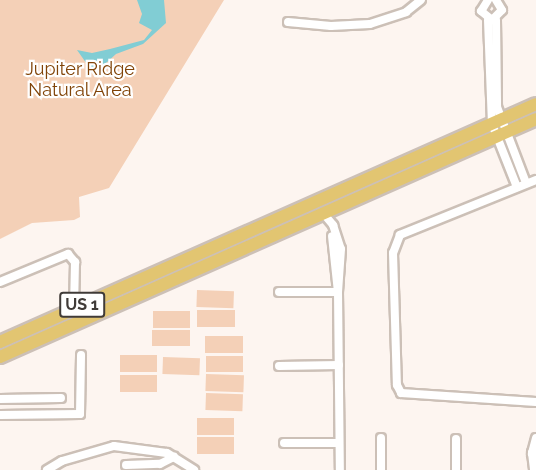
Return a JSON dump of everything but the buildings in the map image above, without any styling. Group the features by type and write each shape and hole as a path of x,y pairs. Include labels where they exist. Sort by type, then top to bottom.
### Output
{"main road":[{"name":"US 1","path":"0,342 536,104"},
{"name":"US 1","path":"0,357 536,119"}],"street":[{"path":"288,22 310,26 370,24 406,12 421,0"},
{"path":"488,0 481,11 492,20"},
{"path":"496,0 502,10 492,20 496,122 514,166 526,183"},
{"path":"514,166 517,187"},
{"path":"536,180 400,235 395,241 396,385 401,393 410,396 536,402"},
{"path":"319,200 341,255"},
{"path":"323,213 339,237 341,255 338,292"},
{"path":"332,236 338,292 340,470"},
{"path":"0,282 68,254 75,262 74,308"},
{"path":"279,292 338,292"},
{"path":"0,415 80,414 81,355"},
{"path":"279,366 339,365"},
{"path":"0,399 61,398"},
{"path":"381,438 381,470"},
{"path":"534,470 536,438"},
{"path":"456,439 456,470"},
{"path":"284,443 339,443"},
{"path":"47,470 62,461 114,446 140,447 174,457 194,470"},
{"path":"126,465 160,464 174,457"}],"green space":[{"name":"Jupiter Ridge Natural Area","path":"0,0 224,0 109,188 79,197 80,217 74,220 32,223 0,239"},
{"path":"197,290 234,291 233,308 196,307"},
{"path":"197,310 235,310 235,327 197,327"},
{"path":"153,311 190,311 190,328 153,328"},
{"path":"152,330 190,330 190,346 152,346"},
{"path":"205,336 243,336 243,353 205,353"},
{"path":"120,355 157,355 157,372 120,372"},
{"path":"206,356 243,356 243,372 206,372"},
{"path":"163,357 200,358 199,375 162,374"},
{"path":"206,374 244,375 243,392 205,391"},
{"path":"120,375 157,375 157,392 120,392"},
{"path":"206,393 243,394 242,411 205,410"},
{"path":"197,418 234,418 234,435 197,435"},
{"path":"197,437 234,437 234,454 197,454"}],"water":[{"path":"137,0 164,0 166,23 143,44 116,54 94,74 77,50 92,53 144,40 152,30 139,23 142,14"}]}
